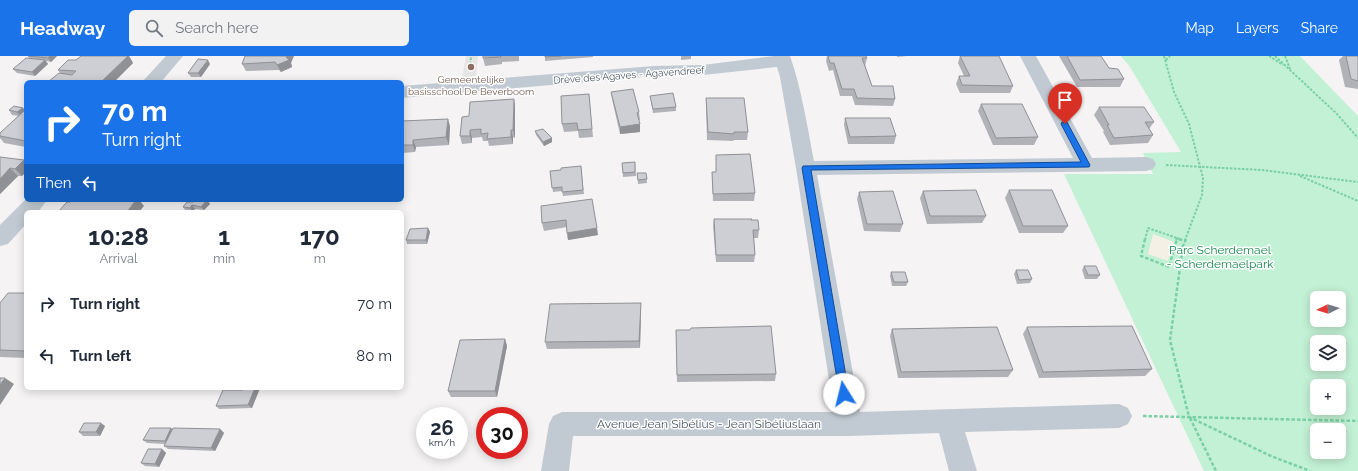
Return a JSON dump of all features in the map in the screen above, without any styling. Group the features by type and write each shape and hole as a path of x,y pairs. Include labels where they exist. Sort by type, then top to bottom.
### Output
{"street":[{"path":"153,80 175,56"},
{"path":"1028,56 1086,165"},
{"path":"783,58 806,168 849,424"},
{"name":"Drève des Agaves - Agavendreef","path":"404,92 654,71 703,70 783,58"},
{"path":"806,168 1146,164"},
{"path":"27,210 35,202"},
{"path":"0,238 24,213"},
{"name":"Avenue Jean Sibélius - Jean Sibéliuslaan","path":"555,471 562,424 849,424 1119,416"},
{"path":"949,422 963,471"}],"path":[{"path":"1164,56 1174,92 1189,124 1201,165 1203,178 1202,195 1183,246 1170,340 1189,417 1216,471"},
{"path":"1166,60 1170,56"},
{"path":"1269,56 1290,70"},
{"path":"1275,56 1336,113 1358,138"},
{"path":"1285,56 1290,70"},
{"path":"1146,164 1201,165 1296,174 1358,182"},
{"path":"1296,174 1358,201"},
{"path":"1177,238 1169,267 1141,256 1148,228 1177,238 1185,241"},
{"path":"1119,416 1358,421"},
{"path":"1189,417 1271,456 1310,471"}],"shaded area":[{"name":"Gemeentelijke basisschool De Beverboom","path":"466,56 478,56 476,78 462,79"}],"green space":[{"name":"Parc Scherdemael - Scherdemaelpark","path":"1121,56 1300,56 1358,116 1358,471 1204,471 1064,174 1153,174 1143,153 1181,152 1130,67"}],"sand":[{"path":"1153,234 1174,242 1168,261 1148,254"}],"building":[{"path":"28,56 50,56 48,58"},
{"path":"81,56 128,56 103,80 50,80 59,73 72,75 76,71 58,70 68,60 76,60"},
{"path":"245,56 287,56 286,57 289,60 277,65 275,62 242,64"},
{"path":"483,56 501,56 501,57 483,58"},
{"path":"828,56 866,56 867,58 862,58 872,86 893,86 895,99 857,98 854,89 842,89 834,63 830,63"},
{"path":"960,56 999,56 1013,86 962,85 959,76 970,76"},
{"path":"1067,56 1101,56 1109,68 1118,69 1124,79 1080,80"},
{"path":"1346,56 1358,56 1358,81 1351,79"},
{"path":"26,58 45,60 32,72 13,69"},
{"path":"198,59 208,60 198,73 188,73"},
{"path":"633,89 639,112 637,113 640,124 620,127 611,92"},
{"path":"673,93 676,107 653,109 650,96"},
{"path":"589,94 592,129 578,130 577,123 562,124 561,96"},
{"path":"706,98 744,98 748,132 734,132 734,134 708,132"},
{"path":"514,99 513,130 511,130 511,137 487,139 488,133 481,134 481,129 470,130 470,136 460,136 462,117 469,116 470,102"},
{"path":"981,104 1022,104 1038,137 996,138"},
{"path":"14,106 23,108 17,112 9,110"},
{"path":"1099,107 1144,107 1154,122 1145,122 1153,135 1114,138"},
{"path":"24,111 24,141 0,136 0,133"},
{"path":"845,118 890,118 896,136 850,137"},
{"path":"448,119 446,137 413,140 413,145 404,145 404,121"},
{"path":"543,129 552,138 543,142 535,131"},
{"path":"750,154 755,193 713,194 712,172 716,172 716,155"},
{"path":"0,157 24,160 15,169 10,168 0,179"},
{"path":"635,162 635,172 623,173 622,163"},
{"path":"581,166 583,190 562,192 562,187 552,188 550,171 561,170 561,168"},
{"path":"637,173 646,173 647,179 638,180"},
{"path":"976,190 986,216 930,216 923,191"},
{"path":"1009,190 1052,190 1068,226 1023,226"},
{"path":"893,191 903,224 867,224 859,192"},
{"path":"592,199 597,228 567,233 566,220 542,223 541,206"},
{"path":"67,202 134,202 128,210 60,210"},
{"path":"187,202 205,202 201,207 192,205 190,208 183,207"},
{"path":"714,219 758,220 759,230 753,230 755,255 716,255"},
{"path":"428,228 426,240 406,240 410,229"},
{"path":"1084,266 1096,266 1100,275 1088,275"},
{"path":"1016,270 1028,270 1032,279 1019,280"},
{"path":"891,272 905,272 908,282 894,282"},
{"path":"8,293 24,293 24,351 0,350 0,303"},
{"path":"641,303 639,341 545,342 550,304"},
{"path":"771,326 776,374 677,375 676,330 690,330 691,328"},
{"path":"1132,326 1152,369 1043,372 1027,327"},
{"path":"997,327 1013,370 901,372 892,329"},
{"path":"505,339 495,391 448,391 460,340"},
{"path":"0,378 5,378 0,385"},
{"path":"223,390 254,390 248,405 216,406"},
{"path":"84,423 101,423 96,432 79,432"},
{"path":"150,428 171,428 165,441 143,440"},
{"path":"173,428 220,429 211,448 164,446"},
{"path":"148,449 162,449 155,464 141,463"}],"place":[{"name":"Gemeentelijke basisschool De Beverboom","path":"471,67"}],"route":[{"path":"844,394 806,168 1086,165 1065,124"}]}
